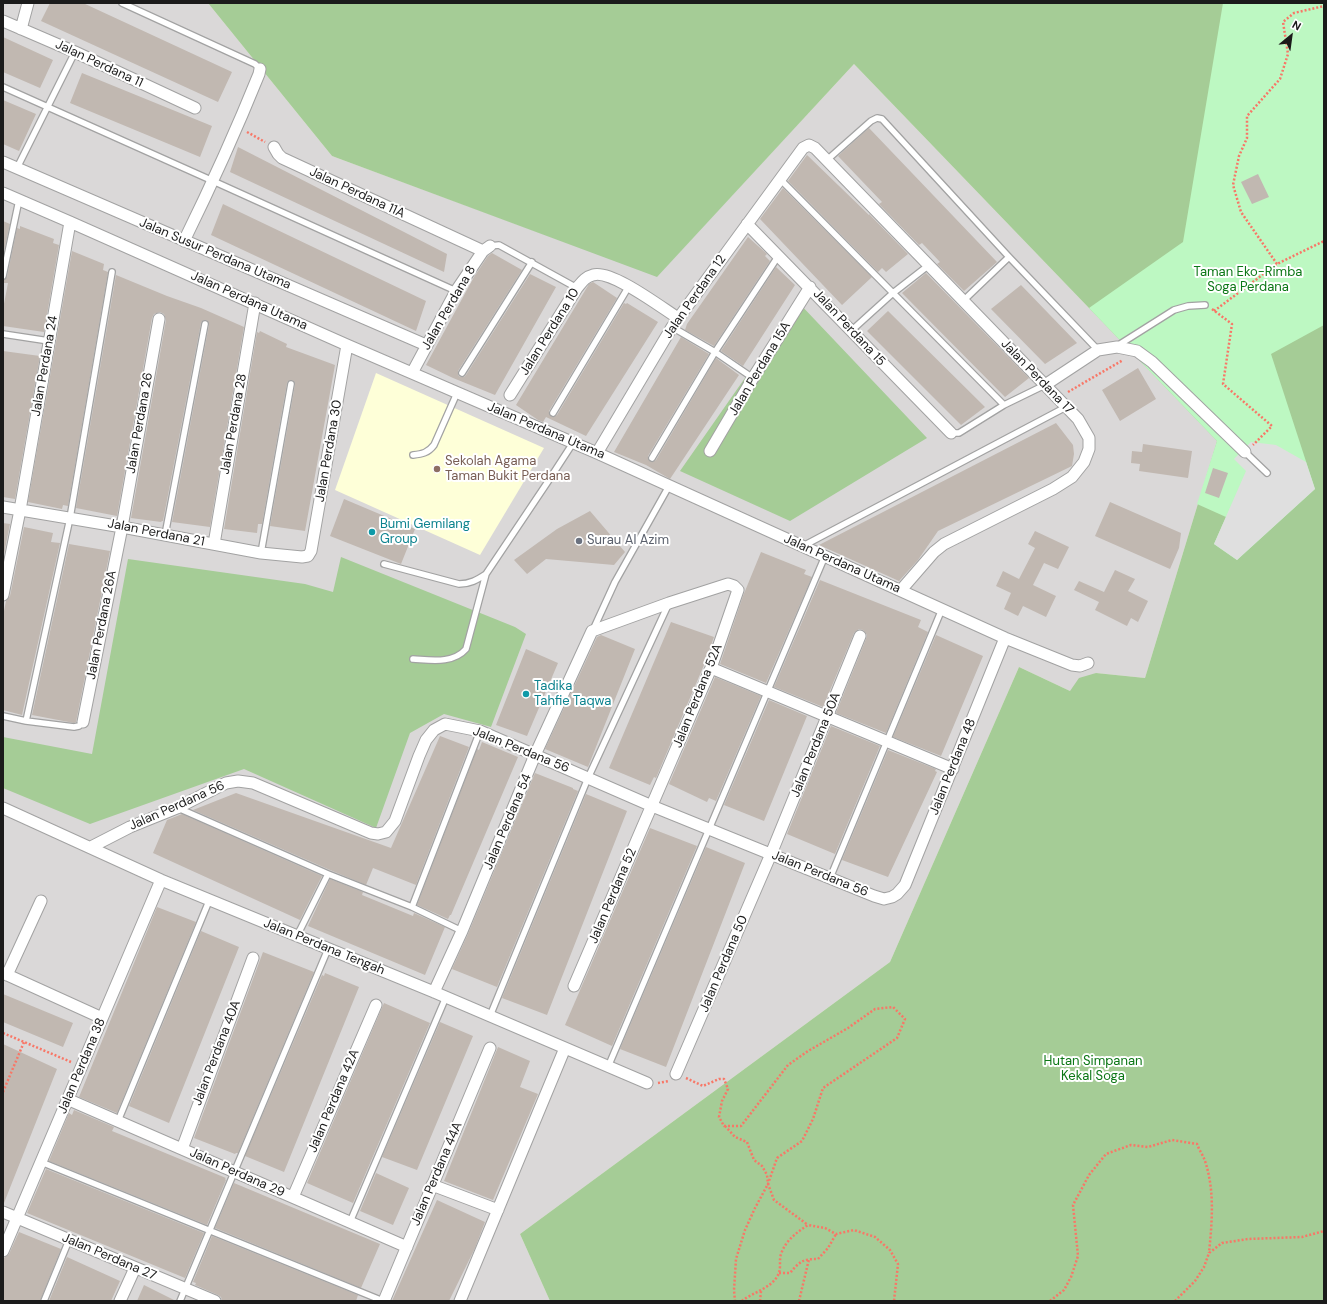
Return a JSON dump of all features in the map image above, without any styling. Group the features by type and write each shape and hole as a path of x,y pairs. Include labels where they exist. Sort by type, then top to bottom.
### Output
{"street":[{"path":"21,29 28,3"},
{"name":"Jalan Perdana 11","path":"3,21 75,52 195,108"},
{"path":"184,241 238,127 260,69"},
{"name":"Jalan Perdana 17","path":"803,148 809,145 815,148 1078,419 1089,438 1089,449 1084,462 1072,477 1053,489 944,544 934,552 901,590"},
{"name":"Jalan Perdana 11A","path":"274,147 282,158 486,248"},
{"name":"Jalan Perdana 12","path":"597,453 675,323 803,148"},
{"name":"Jalan Susur Perdana Utama","path":"3,162 426,345"},
{"name":"Jalan Perdana Utama","path":"3,193 255,303 347,346 597,453 1005,638 1072,666 1080,666 1088,662"},
{"name":"Jalan Perdana 24","path":"3,595 20,510 70,222"},
{"name":"Jalan Perdana 15","path":"747,224 779,255 951,433"},
{"name":"Jalan Perdana 8","path":"412,373 456,292 486,248"},
{"name":"Jalan Perdana 10","path":"510,395 577,288 584,279 595,274 609,276 629,286 675,323"},
{"name":"Jalan Perdana 15A","path":"710,451 753,378 810,287"},
{"name":"Jalan Perdana 28","path":"214,544 255,303"},
{"name":"Jalan Perdana 26","path":"122,527 159,319"},
{"name":"Jalan Perdana 30","path":"308,556 312,551 347,346"},
{"path":"1045,385 1098,350 1117,347 1137,351 1152,362 1245,452"},
{"name":"Jalan Perdana 21","path":"3,507 165,534 261,553 302,557 308,556"},
{"name":"Jalan Perdana 26A","path":"83,722 122,527"},
{"name":"Jalan Perdana 52A","path":"652,806 711,668 738,590 734,586 728,584 669,603"},
{"path":"592,631 669,603"},
{"name":"Jalan Perdana 54","path":"434,992 462,931 535,755 592,631"},
{"name":"Jalan Perdana 50A","path":"771,854 860,636"},
{"name":"Jalan Perdana 48","path":"897,894 905,885 953,770 1005,638"},
{"path":"711,668 888,741 953,770"},
{"name":"Jalan Perdana 56","path":"91,847 130,827 177,808 226,783 238,781 253,783 370,833 378,834 386,832 395,821 426,740 434,730 445,724 480,731 708,830 884,899 897,894"},
{"name":"Jalan Perdana 52","path":"574,986 652,806"},
{"name":"Jalan Perdana Tengah","path":"3,808 209,901 434,992 647,1083"},
{"name":"Jalan Perdana 50","path":"676,1074 771,854"},
{"name":"Jalan Perdana 38","path":"3,1251 161,880"},
{"path":"41,901 5,974 102,1018"},
{"name":"Jalan Perdana 40A","path":"182,1148 253,958"},
{"name":"Jalan Perdana 42A","path":"293,1197 376,1005"},
{"name":"Jalan Perdana 44A","path":"384,1301 490,1048"},
{"path":"460,1301 565,1048"},
{"name":"Jalan Perdana 29","path":"67,1099 407,1247"},
{"path":"432,1185 498,1210"},
{"name":"Jalan Perdana 27","path":"3,1212 216,1301"},
{"path":"120,1301 135,1268"}],"lane":[{"path":"122,3 255,64 260,69"},
{"path":"17,169 75,52"},
{"path":"3,87 456,292"},
{"path":"826,160 871,121 877,118 882,119 1009,257 1098,350"},
{"path":"780,179 1004,405"},
{"path":"3,276 19,200"},
{"path":"486,248 499,245 577,288"},
{"path":"652,458 715,352 779,255"},
{"path":"963,301 1009,257"},
{"path":"462,373 532,262"},
{"path":"851,331 929,265"},
{"path":"26,721 70,518 112,272"},
{"path":"552,413 629,286"},
{"path":"1117,347 1174,310 1188,306 1205,304"},
{"path":"675,323 753,378"},
{"path":"165,534 205,324"},
{"path":"3,334 49,341"},
{"path":"261,553 291,384"},
{"path":"951,433 959,433 1004,405 1045,385"},
{"path":"413,455 423,454 430,451 434,446 457,393"},
{"path":"802,546 1066,407"},
{"path":"413,659 436,660 453,658 461,654 466,649 486,574 547,484 572,443"},
{"path":"1245,452 1267,473"},
{"path":"592,631 615,582 670,486"},
{"path":"608,1067 825,556"},
{"path":"384,564 459,584 468,584 476,581 486,574"},
{"path":"490,1016 588,778 669,603"},
{"path":"830,878 942,609"},
{"path":"3,716 26,721 74,727 79,726 83,722"},
{"path":"412,907 480,731"},
{"path":"177,808 328,874 412,907 462,931"},
{"path":"297,936 328,874"},
{"path":"118,1121 209,901"},
{"path":"180,1301 328,949"},
{"path":"350,1222 446,997"},
{"path":"41,1162 384,1301"},
{"path":"44,1301 69,1240"}],"path":[{"path":"1277,264 1241,212 1233,185 1239,156 1247,138 1247,116 1280,78 1288,54 1283,22 1294,13 1324,6"},
{"path":"238,127 274,147"},
{"path":"1214,311 1277,264 1324,241"},
{"path":"1205,304 1232,324 1223,384 1272,426 1245,452"},
{"path":"1057,398 1137,351"},
{"path":"724,1126 741,1126 788,1066 808,1051 848,1028 875,1009 893,1007 905,1018 897,1038 823,1088 813,1119 802,1141 777,1158 768,1184 745,1230 736,1259 734,1290 735,1301"},
{"path":"3,1033 81,1066"},
{"path":"3,1092 24,1042"},
{"path":"647,1083 669,1081 676,1074 703,1086 719,1079 724,1079 728,1089 722,1101 719,1117 724,1126 735,1137 747,1142 754,1160 762,1166 767,1175 768,1184 774,1200 808,1225 825,1228 836,1234 854,1230 875,1237 890,1250 898,1264 894,1301"},
{"path":"1050,1301 1064,1290 1072,1277 1078,1256 1073,1205 1089,1175 1106,1154 1131,1145 1148,1147 1172,1140 1197,1144 1205,1160 1212,1192 1212,1220 1209,1253 1204,1267 1195,1281 1175,1301"},
{"path":"742,1301 760,1291 773,1281 779,1273 781,1255 791,1237 808,1225"},
{"path":"1209,1253 1222,1243 1248,1239 1302,1237 1324,1231"},
{"path":"779,1273 790,1273 800,1261 818,1259 828,1248 836,1234"},
{"path":"799,1301 809,1259"},
{"path":"760,1291 760,1301"}],"shaded area":[{"path":"3,3 208,3 332,156 657,276 854,64 1217,441 1145,678 1096,673 1070,691 1019,667 890,962 520,1234 550,1301 3,1301"},
{"name":"Sekolah Agama Taman Bukit Perdana","path":"376,373 544,448 480,555 335,490"},
{"path":"1251,442 1276,445 1306,462 1315,489 1237,560 1214,544 1246,471 1234,459"}],"green space":[{"name":"Hutan Simpanan Kekal Soga","path":"208,3 1324,3 1324,1301 550,1301 520,1234 890,962 1019,667 1070,691 1079,678 1096,673 1145,678 1217,441 854,64 657,277 332,156"},
{"name":"Taman Eko-Rimba Soga Perdana","path":"1223,3 1324,3 1324,325 1271,354 1315,489 1237,560 1214,544 1226,517 1197,504 1217,441 1089,308 1183,242"},
{"path":"798,302 927,438 790,521 680,471"},
{"path":"341,557 515,627 526,634 491,727 444,714 410,733 376,828 244,769 90,824 3,788 3,737 92,754 128,559 305,584 333,592"}],"building":[{"path":"50,3 83,3 232,72 218,102 41,21"},
{"path":"3,37 53,60 40,88 3,72"},
{"path":"82,73 212,126 200,157 70,103"},
{"path":"3,100 36,114 19,151 3,144"},
{"path":"869,128 997,262 964,291 937,264 940,262 922,243 919,245 879,204 882,202 838,156"},
{"path":"238,147 447,254 444,272 230,172"},
{"path":"807,155 869,214 908,254 886,272 882,268 878,272 788,181"},
{"path":"1258,174 1269,197 1252,204 1241,182"},
{"path":"783,188 872,277 842,305 760,219"},
{"path":"223,204 426,301 416,331 211,235"},
{"path":"3,221 10,224 3,255"},
{"path":"20,226 54,239 53,243 59,245 44,332 3,326 3,309 8,283 3,283 3,280 7,277 17,228 20,229"},
{"path":"748,237 767,254 765,256 770,261 714,346 685,330 687,324"},
{"path":"72,251 104,264 103,270 108,272 68,506 63,505 62,509 28,502"},
{"path":"492,253 522,270 458,371 458,375 460,377 464,377 466,375 530,274 556,287 495,395 426,365 474,277 488,256"},
{"path":"776,267 795,285 743,366 721,351"},
{"path":"926,273 1029,378 1005,397 902,293"},
{"path":"116,275 201,308 244,327 210,527 172,522 209,325 208,321 205,320 201,323 163,521 131,518 166,320 164,314 160,312 154,314 152,318 117,516 76,508"},
{"path":"593,282 617,298 549,411 551,416 553,417 557,415 624,303 627,303 658,322 586,436 546,417 543,422 538,420 516,405 589,284"},
{"path":"1021,285 1077,343 1045,364 991,309"},
{"path":"888,311 985,407 961,425 867,331"},
{"path":"260,331 287,344 286,347 335,365 305,531 270,526 295,385 294,381 291,380 287,383 262,524 258,524 257,533 224,529 257,332 259,333"},
{"path":"681,337 709,354 648,456 650,461 652,462 656,460 716,358 739,375 670,479 646,465 614,452"},
{"path":"3,351 40,356 15,499 3,497"},
{"path":"1138,368 1156,399 1120,421 1102,390"},
{"path":"1056,423 1073,445 1074,454 1072,466 938,531 918,560 899,581 819,545"},
{"path":"1143,444 1192,451 1188,478 1139,471 1140,464 1131,463 1132,451 1142,452"},
{"path":"1213,468 1228,473 1219,498 1205,493"},
{"name":"Bumi Gemilang Group","path":"344,499 415,529 401,564 330,536"},
{"path":"1110,502 1181,533 1179,548 1170,569 1095,536"},
{"name":"Surau Al Azim","path":"590,511 625,552 614,565 546,559 527,574 514,560 557,529"},
{"path":"3,523 10,524 3,559"},
{"path":"24,527 53,533 51,542 60,543 22,715 3,710 3,616 6,601 10,596"},
{"path":"1035,531 1069,547 1058,569 1044,563 1033,585 1056,596 1046,617 1023,606 1018,616 1004,609 1011,593 996,586 1003,571 1019,579 1035,548 1028,544"},
{"path":"69,544 110,551 76,722 74,723 32,715"},
{"path":"761,552 806,570 804,574 812,577 766,683 720,664 743,596"},
{"path":"1115,570 1135,579 1128,591 1148,601 1138,622 1131,618 1127,626 1095,610 1099,602 1074,590 1079,581 1104,592"},
{"path":"820,580 921,620 918,627 928,632 886,733 836,713 866,639 867,635 863,630 859,629 854,633 823,707 774,687"},
{"path":"671,622 714,637 704,665 656,778 654,777 650,785 609,768"},
{"path":"601,635 635,649 588,767 545,749 597,637"},
{"path":"936,635 983,656 941,756 893,737"},
{"name":"Tadika Tahfie Taqwa","path":"526,649 558,663 527,736 496,725"},
{"path":"715,677 761,696 716,801 709,798 707,802 669,784"},
{"path":"769,700 807,716 764,821 724,805"},
{"path":"831,726 880,746 835,854 787,834"},
{"path":"440,736 469,747 416,885 373,868 366,885 193,810 236,793 391,848"},
{"path":"482,742 518,757 448,919 417,905 477,749 479,750"},
{"path":"888,750 936,769 935,771 937,772 888,877 842,860"},
{"path":"535,773 578,791 497,987 452,969"},
{"path":"586,794 627,811 547,1015 502,998"},
{"path":"182,814 322,876 300,920 153,853 167,820"},
{"path":"650,828 697,846 612,1046 565,1025"},
{"path":"706,847 745,863 666,1067 620,1049"},
{"path":"330,879 363,892 362,895 413,916 414,913 445,927 425,975 308,926"},
{"path":"157,907 196,922 117,1113 79,1097"},
{"path":"201,931 239,947 169,1123 129,1106"},
{"path":"263,952 314,972 238,1153 235,1154 194,1138"},
{"path":"325,973 359,987 284,1172 245,1156 322,975 324,976"},
{"path":"3,994 73,1023 63,1047 3,1022"},
{"path":"384,1003 430,1023 353,1203 307,1183"},
{"path":"440,1022 473,1036 417,1170 382,1157"},
{"path":"3,1044 57,1069 4,1203 3,1203"},
{"path":"498,1047 530,1061 520,1087 538,1094 493,1200 444,1181"},
{"path":"74,1110 114,1127 112,1131 226,1178 207,1225 49,1161 69,1113 72,1115"},
{"path":"46,1169 204,1233 185,1278 27,1213"},
{"path":"376,1173 409,1188 393,1225 360,1211"},
{"path":"234,1183 380,1244 361,1288 215,1228"},
{"path":"437,1200 485,1222 475,1248 449,1301 392,1301"},
{"path":"19,1232 61,1249 40,1301 3,1301 3,1259 9,1254"},
{"path":"212,1236 358,1295 356,1301 222,1301 221,1297 218,1295 195,1285 196,1283 193,1282"},
{"path":"67,1257 120,1281 111,1301 49,1301"},
{"path":"144,1285 176,1301 137,1301"}],"place":[{"name":"Sekolah Agama Taman Bukit Perdana","path":"437,469"},
{"name":"Bumi Gemilang Group","path":"372,532"},
{"name":"Surau Al Azim","path":"579,541"},
{"name":"Tadika Tahfie Taqwa","path":"526,694"}]}
